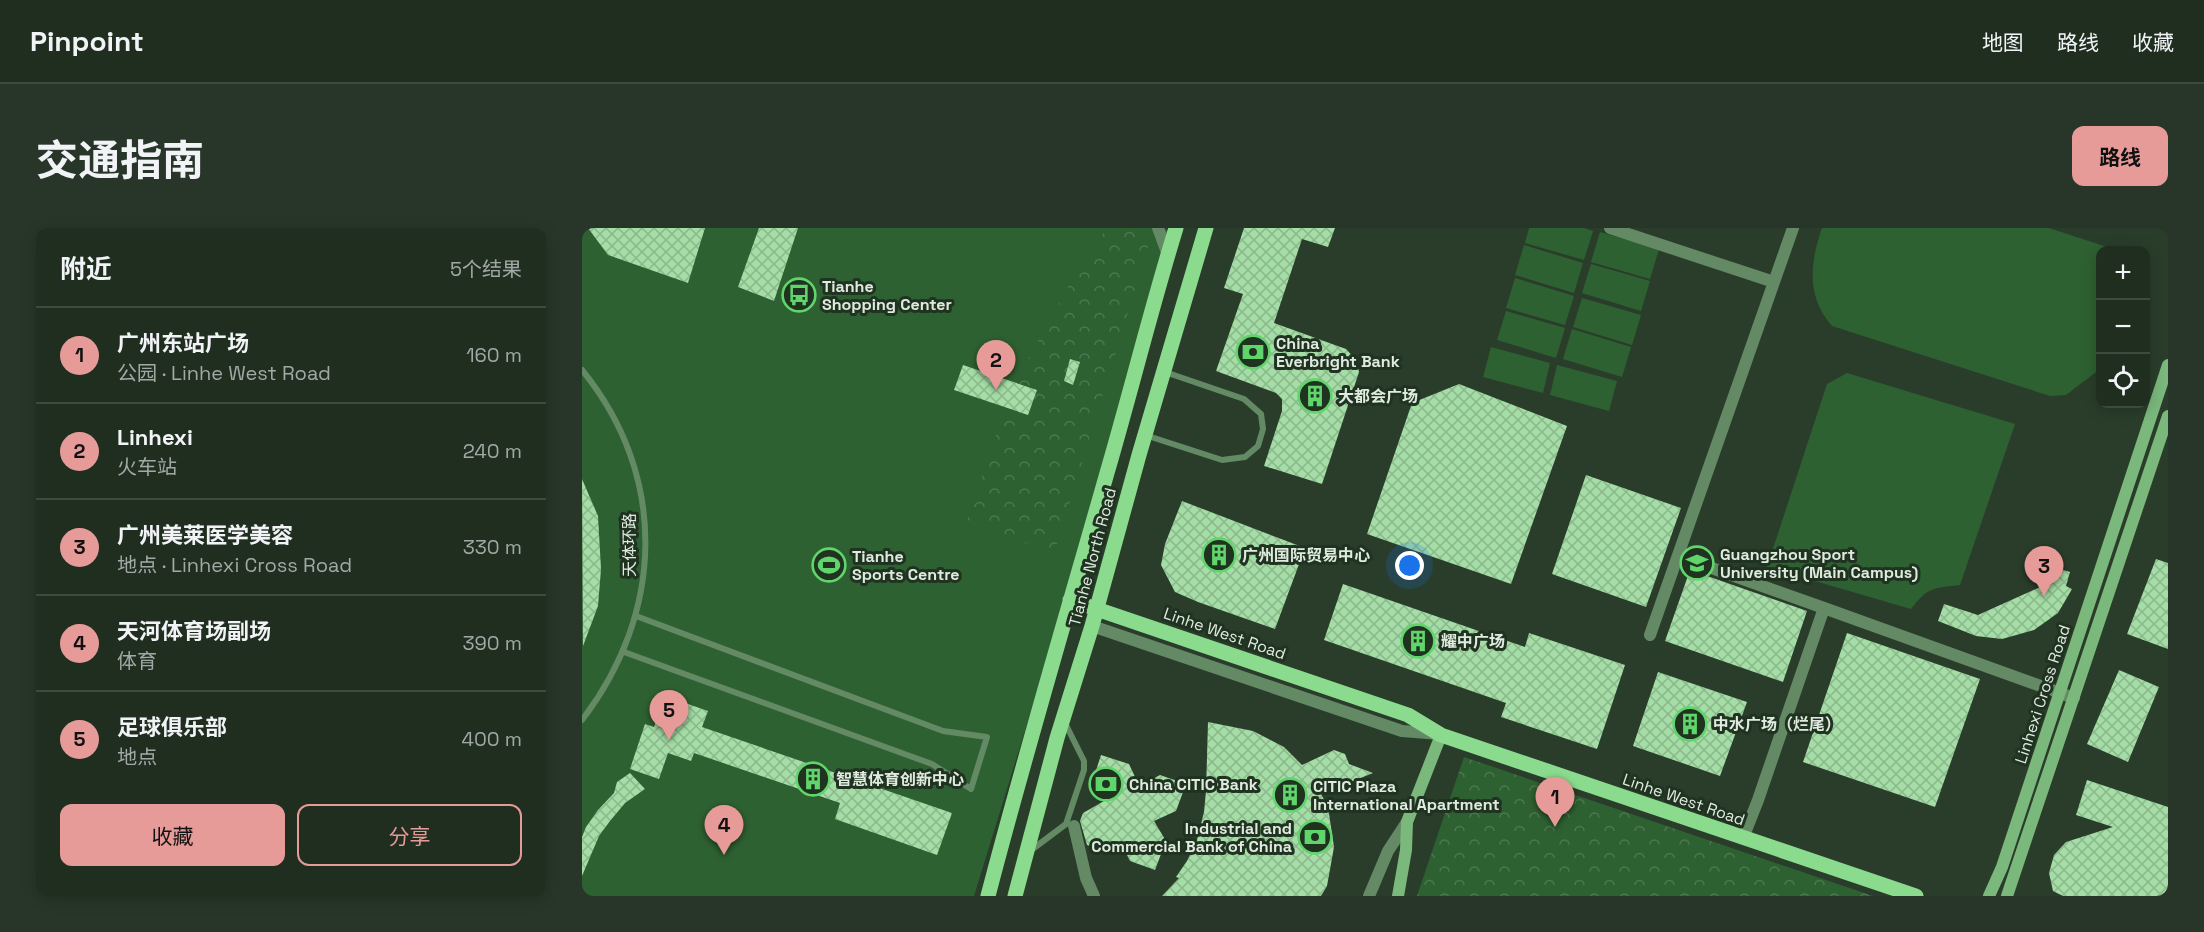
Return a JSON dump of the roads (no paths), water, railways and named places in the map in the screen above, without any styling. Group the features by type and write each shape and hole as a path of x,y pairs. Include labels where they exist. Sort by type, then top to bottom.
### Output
{"main road":[{"name":"Tianhe North Road","path":"988,896 1176,228"},
{"name":"Tianhe North Road","path":"1015,896 1144,435 1206,228"},
{"name":"Linhexi Cross Road","path":"1989,896 2002,867 2168,364"},
{"name":"Linhexi Cross Road","path":"2007,896 2168,416"},
{"name":"Linhe West Road","path":"1070,600 1408,715 1441,735 1916,896"},
{"path":"1398,896 1406,850 1407,822 1441,735"}],"street":[{"path":"1158,228 1168,255"},
{"path":"1610,228 1774,282"},
{"path":"1650,635 1793,228"},
{"path":"1678,556 2074,698"},
{"path":"1743,838 1824,608"},
{"name":"Linhe West Road","path":"1092,626 1402,731 1441,735"},
{"path":"1369,896 1388,851 1407,822"},
{"path":"1074,826 1086,878 1094,896"}],"lane":[{"name":"天体环路","path":"582,370 608,407 630,454 641,498 645,529 642,593 636,616 624,652 599,697 582,720"},
{"path":"1144,435 1222,460 1245,457 1258,446 1263,429 1261,414 1244,399 1163,372"},
{"path":"624,652 932,765 971,789 987,737 943,731 636,616"},
{"path":"1027,853 1066,824 1084,770 1084,761 1063,720"}],"place":[{"name":"Tianhe Shopping Center","path":"799,295"},
{"name":"China Everbright Bank","path":"1253,352"},
{"name":"Linhexi","path":"996,390"},
{"name":"大都会广场","path":"1315,396"},
{"name":"广州国际贸易中心","path":"1219,555"},
{"name":"Guangzhou Sport University (Main Campus)","path":"1697,563"},
{"name":"Tianhe Sports Centre","path":"829,565"},
{"name":"广州美莱医学美容","path":"2044,596"},
{"name":"耀中广场","path":"1418,641"},
{"name":"中水广场（烂尾）","path":"1690,724"},
{"name":"足球俱乐部","path":"669,740"},
{"name":"智慧体育创新中心","path":"813,779"},
{"name":"China CITIC Bank","path":"1106,784"},
{"name":"CITIC Plaza International Apartment","path":"1290,795"},
{"name":"广州东站广场","path":"1555,827"},
{"name":"Industrial and Commercial Bank of China","path":"1315,837"},
{"name":"天河体育场副场","path":"724,855"}]}
